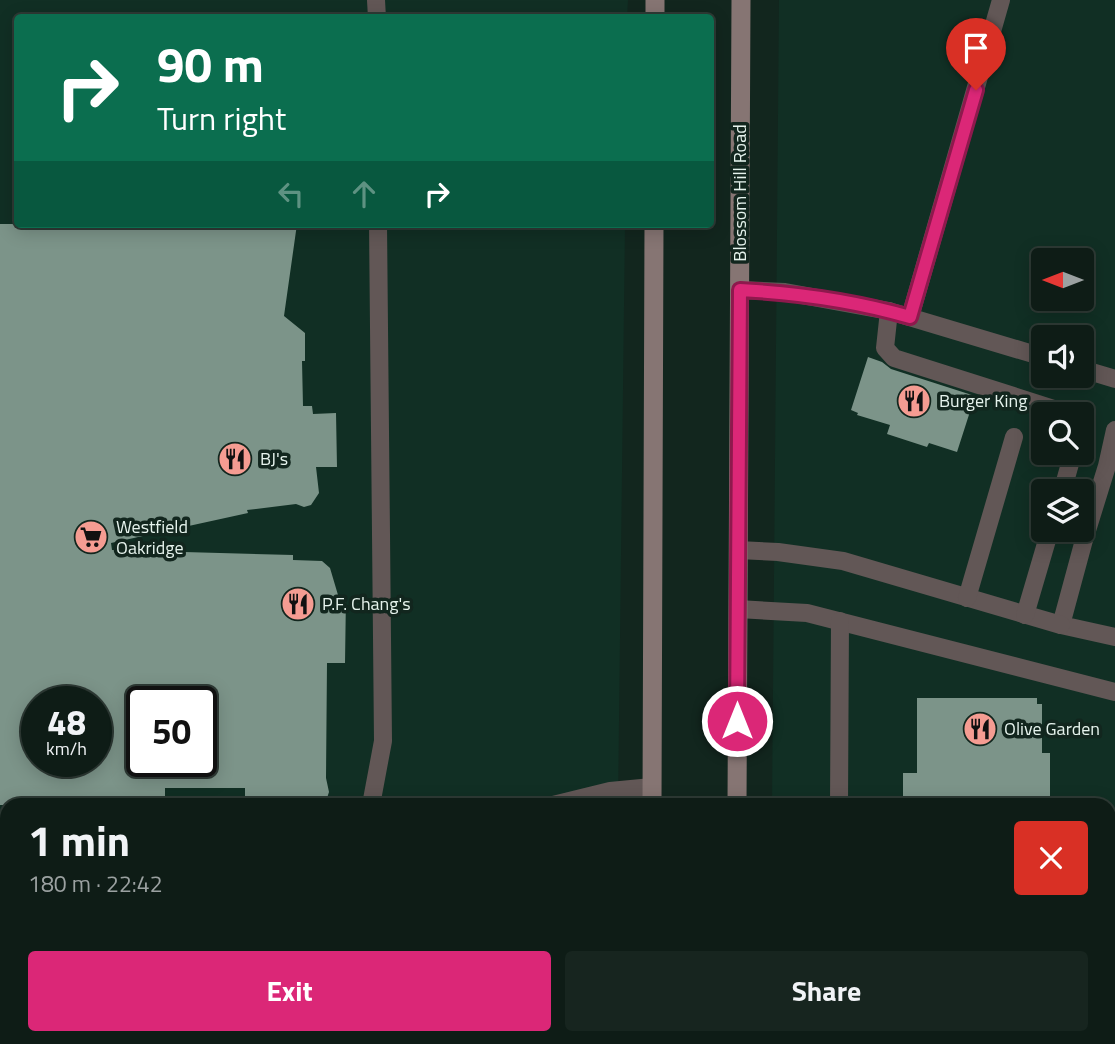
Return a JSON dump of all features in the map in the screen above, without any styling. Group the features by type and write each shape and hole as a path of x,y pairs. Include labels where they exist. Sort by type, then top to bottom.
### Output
{"main road":[{"name":"Blossom Hill Road","path":"737,798 740,0"},
{"path":"652,796 654,228"}],"lane":[{"path":"910,317 1001,0"},
{"path":"368,798 383,741 378,228"},
{"path":"740,290 785,292 889,311 1031,354"},
{"path":"889,311 885,348 894,358 1031,402"},
{"path":"1094,373 1115,379"},
{"path":"1061,625 1115,430"},
{"path":"967,598 1014,437"},
{"path":"1025,615 1047,542"},
{"path":"738,550 778,552 843,561 1025,615 1115,637"},
{"path":"738,610 807,613 1115,692"},
{"path":"839,798 840,621"},
{"path":"582,798 610,791 652,796"}],"shaded area":[{"path":"0,0 628,0 627,14 14,14 14,228 625,228 618,798 0,798"},
{"path":"779,0 1115,0 1115,798 772,798"}],"building":[{"name":"Westfield Oakridge","path":"0,224 14,224 14,228 296,228 284,316 305,333 305,361 302,361 303,406 312,406 313,414 336,413 337,467 316,467 319,493 311,505 304,507 296,504 247,510 248,513 111,543 112,550 293,555 293,560 322,561 330,568 338,595 346,595 345,663 327,663 327,798 245,798 245,788 165,788 165,798 0,798"},
{"name":"Burger King","path":"868,357 891,369 975,396 957,452 929,443 927,447 887,434 890,425 857,415 858,413 851,410"},
{"name":"Olive Garden","path":"917,698 1037,698 1037,704 1042,704 1042,753 1050,753 1050,798 903,798 903,773 917,773"}],"place":[{"name":"Burger King","path":"914,401"},
{"name":"BJ's","path":"235,459"},
{"name":"Westfield Oakridge","path":"91,537"},
{"name":"P.F. Chang's","path":"298,604"},
{"name":"Olive Garden","path":"980,729"}],"route":[{"path":"737,721 740,290 785,292 910,317 976,90"}]}
